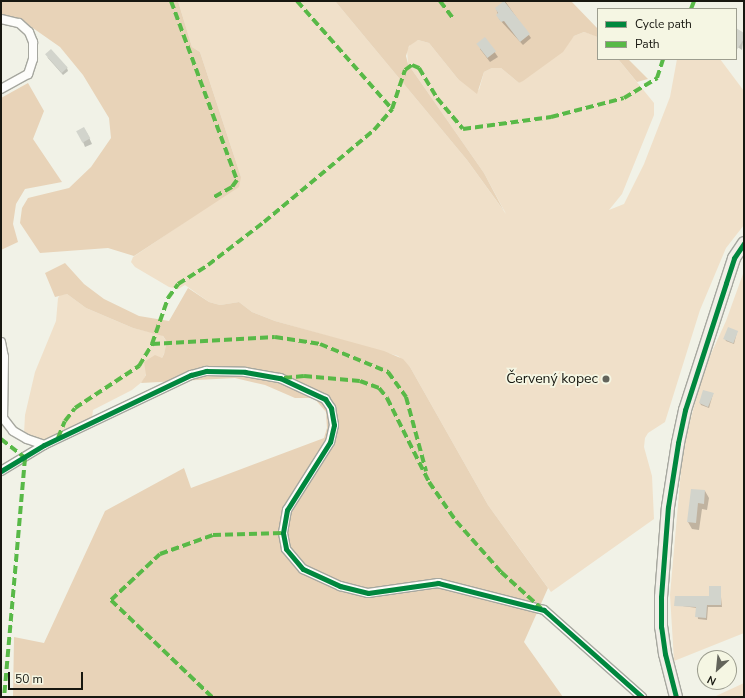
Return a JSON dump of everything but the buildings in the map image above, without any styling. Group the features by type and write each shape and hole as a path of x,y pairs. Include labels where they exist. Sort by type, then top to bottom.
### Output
{"street":[{"path":"1,19 19,23 29,32 33,42 33,59 28,74 1,89"},
{"path":"676,697 661,627 668,507 685,410 734,258 744,243"},
{"path":"1,342 4,357 3,418 13,431 27,439 44,445"},
{"path":"1,471 44,445 191,375 206,371 245,372 280,378 300,386 325,399 331,408 334,424 330,442 286,510 282,533 286,549 303,569 340,586 368,593 438,583 544,610 642,697"}],"shaded area":[{"path":"1,1 178,1 192,47 200,52 241,177 239,187 134,256 108,248 40,253 20,223 22,208 28,198 69,188 91,167 111,138 109,118 83,75 60,47 20,19 1,14"},
{"path":"178,1 335,1 467,160 506,214 484,173 408,64 407,50 412,42 418,40 429,43 458,79 479,90 484,72 492,68 501,68 519,83 574,36 584,32 597,36 597,60 619,60 654,103 654,115 622,194 609,210 624,204 644,164 670,97 677,60 721,60 744,91 744,225 726,248 700,310 665,422 648,433 645,438 644,447 652,476 654,519 551,592 488,505 410,367 398,356 275,321 252,312 239,302 220,305 209,302 185,285 178,289 169,287 135,267 131,262 133,257 185,222 241,177 200,52 192,47"},
{"path":"335,1 571,1 597,28 597,37 584,32 574,36 563,52 519,83 501,68 492,68 484,72 477,94 458,79 429,43 418,40 409,46 406,56 408,64 484,173 504,211 467,160"},
{"path":"619,60 629,60 648,79 637,82"},
{"path":"28,83 44,111 33,139 62,182 25,189 16,204 13,224 18,242 1,250 1,98"},
{"path":"65,263 84,284 104,299 139,316 169,321 188,288 209,302 220,305 239,302 252,312 275,321 384,351 403,359 410,367 488,505 548,588 524,642 563,697 13,697 14,637 44,643 105,511 184,468 191,488 324,438 327,428 326,412 314,398 295,398 265,385 235,378 141,383 146,375 144,362 155,355 162,358 167,342 163,336 133,328 86,308 67,294 55,297 45,273"},
{"path":"744,271 744,633 702,650 697,650 697,652 674,661 670,595 683,448 704,369 726,321"},
{"path":"67,294 86,308 133,328 162,335 167,342 166,349 162,358 147,372 143,381 132,390 93,410 92,419 53,438 39,440 24,434 25,415 35,372 56,321 58,298 60,295"},
{"path":"744,683 744,697 716,696 729,690 737,690 737,686"}],"marked path":[{"path":"171,1 237,180 232,187 212,198"},
{"path":"297,1 392,109"},
{"path":"440,1 453,18"},
{"path":"691,8 694,1"},
{"path":"58,438 65,421 75,408 139,366 152,344 168,298 178,284 208,265 264,222 374,130 392,109 405,70 412,65 419,68 437,98 463,129 551,117 624,98 657,78 663,60"},
{"path":"152,344 275,337 320,344 388,372 406,397 426,471"},
{"path":"284,378 304,376 360,381 379,388 387,398 429,482 456,521 501,572 541,608"},
{"path":"1,439 25,458 4,697"},
{"path":"212,697 111,600 160,554 213,535 283,533"}],"cycle path":[{"path":"676,697 665,654 661,627 661,597 668,507 685,410 734,258 744,243"},
{"path":"1,471 44,445 191,375 206,371 245,372 280,378 325,399 331,408 334,425 330,442 287,510 283,533 286,549 303,569 340,586 368,593 438,583 544,610 642,697"}],"place":[{"name":"Červený kopec","path":"606,379"}]}
